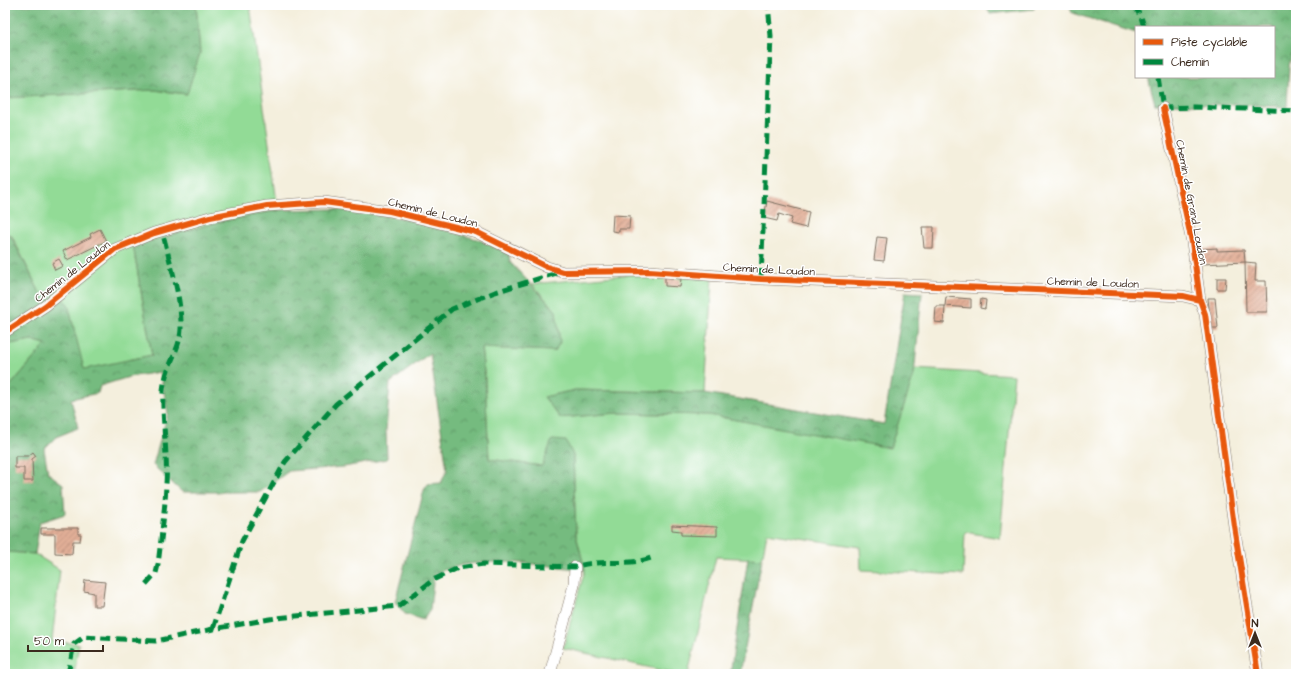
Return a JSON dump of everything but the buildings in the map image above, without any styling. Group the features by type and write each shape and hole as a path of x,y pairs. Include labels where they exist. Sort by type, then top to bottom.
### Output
{"street":[{"name":"Chemin de Grand Loudon","path":"1163,108 1192,242 1200,300"},
{"name":"Chemin de Loudon","path":"5,332 45,306 115,249 154,232 210,217 260,208 324,202 390,211 476,232 547,267 563,272 649,271 761,279 1184,296 1200,300"},
{"path":"1200,300 1205,314 1234,526 1258,674"},
{"path":"550,674 574,585 575,567"}],"green space":[{"path":"5,5 196,5 200,53 187,94 154,90 5,98"},
{"path":"196,5 250,5 278,210 219,222 133,245 152,355 83,370 68,304 41,295 12,236 5,233 5,98 154,90 186,94 200,53"},
{"path":"986,5 1035,5 1034,9 990,14"},
{"path":"1069,5 1296,5 1296,30 1289,67 1287,107 1155,104 1148,78 1275,78 1275,26 1135,26 1135,33 1072,13"},
{"path":"335,209 402,218 477,239 509,253 510,262 556,311 560,342 555,351 481,348 485,380 489,459 542,466 552,440 566,441 573,455 576,535 585,570 508,562 470,564 451,568 434,574 430,609 423,620 405,614 395,602 424,490 428,484 441,483 447,470 430,353 390,383 386,430 387,459 344,467 289,471 260,492 182,492 153,465 168,413 160,372 129,377 100,386 98,393 71,399 78,428 56,437 44,449 48,473 63,484 65,514 40,522 35,554 5,553 5,392 46,344 31,340 5,345 5,233 11,236 41,295 52,289 68,304 84,369 152,355 133,245 219,222 279,210"},
{"path":"645,273 712,278 705,393 575,390 545,397 560,418 616,413 709,415 890,447 915,369 1014,375 1000,538 965,532 963,575 861,570 860,547 767,533 762,559 716,557 688,674 678,674 563,648 585,570 576,535 573,455 542,466 489,459 485,380 481,348 555,351 556,311 532,284"},
{"path":"905,292 922,293 914,375 890,448 709,415 616,413 560,418 544,397 575,390 705,393 884,424"},
{"path":"31,340 46,344 5,392 5,345"},
{"path":"5,553 35,554 60,570 52,641 79,644 74,674 5,674"},
{"path":"748,558 762,559 740,674 730,674"}],"marked path":[{"path":"761,279 771,36 768,5"},
{"path":"1134,5 1141,17 1144,26"},
{"path":"1158,78 1163,108 1193,107 1296,111"},
{"path":"146,584 156,573 158,565 165,504 166,449 163,404 164,384 178,345 181,329 181,317 177,292 162,230"},
{"path":"213,629 242,541 285,462 336,404 452,309 495,292 560,272"},
{"path":"68,674 74,644 84,637 156,641 276,618 399,606 433,580 458,568 484,564 575,567 584,564 632,562 651,558"}],"cycle path":[{"path":"1163,108 1192,242 1200,300 1205,314 1234,526 1258,674"},
{"path":"5,332 45,306 115,249 154,233 210,217 267,206 324,202 390,211 476,232 547,267 563,272 649,271 761,279 1183,296 1200,300"}]}
